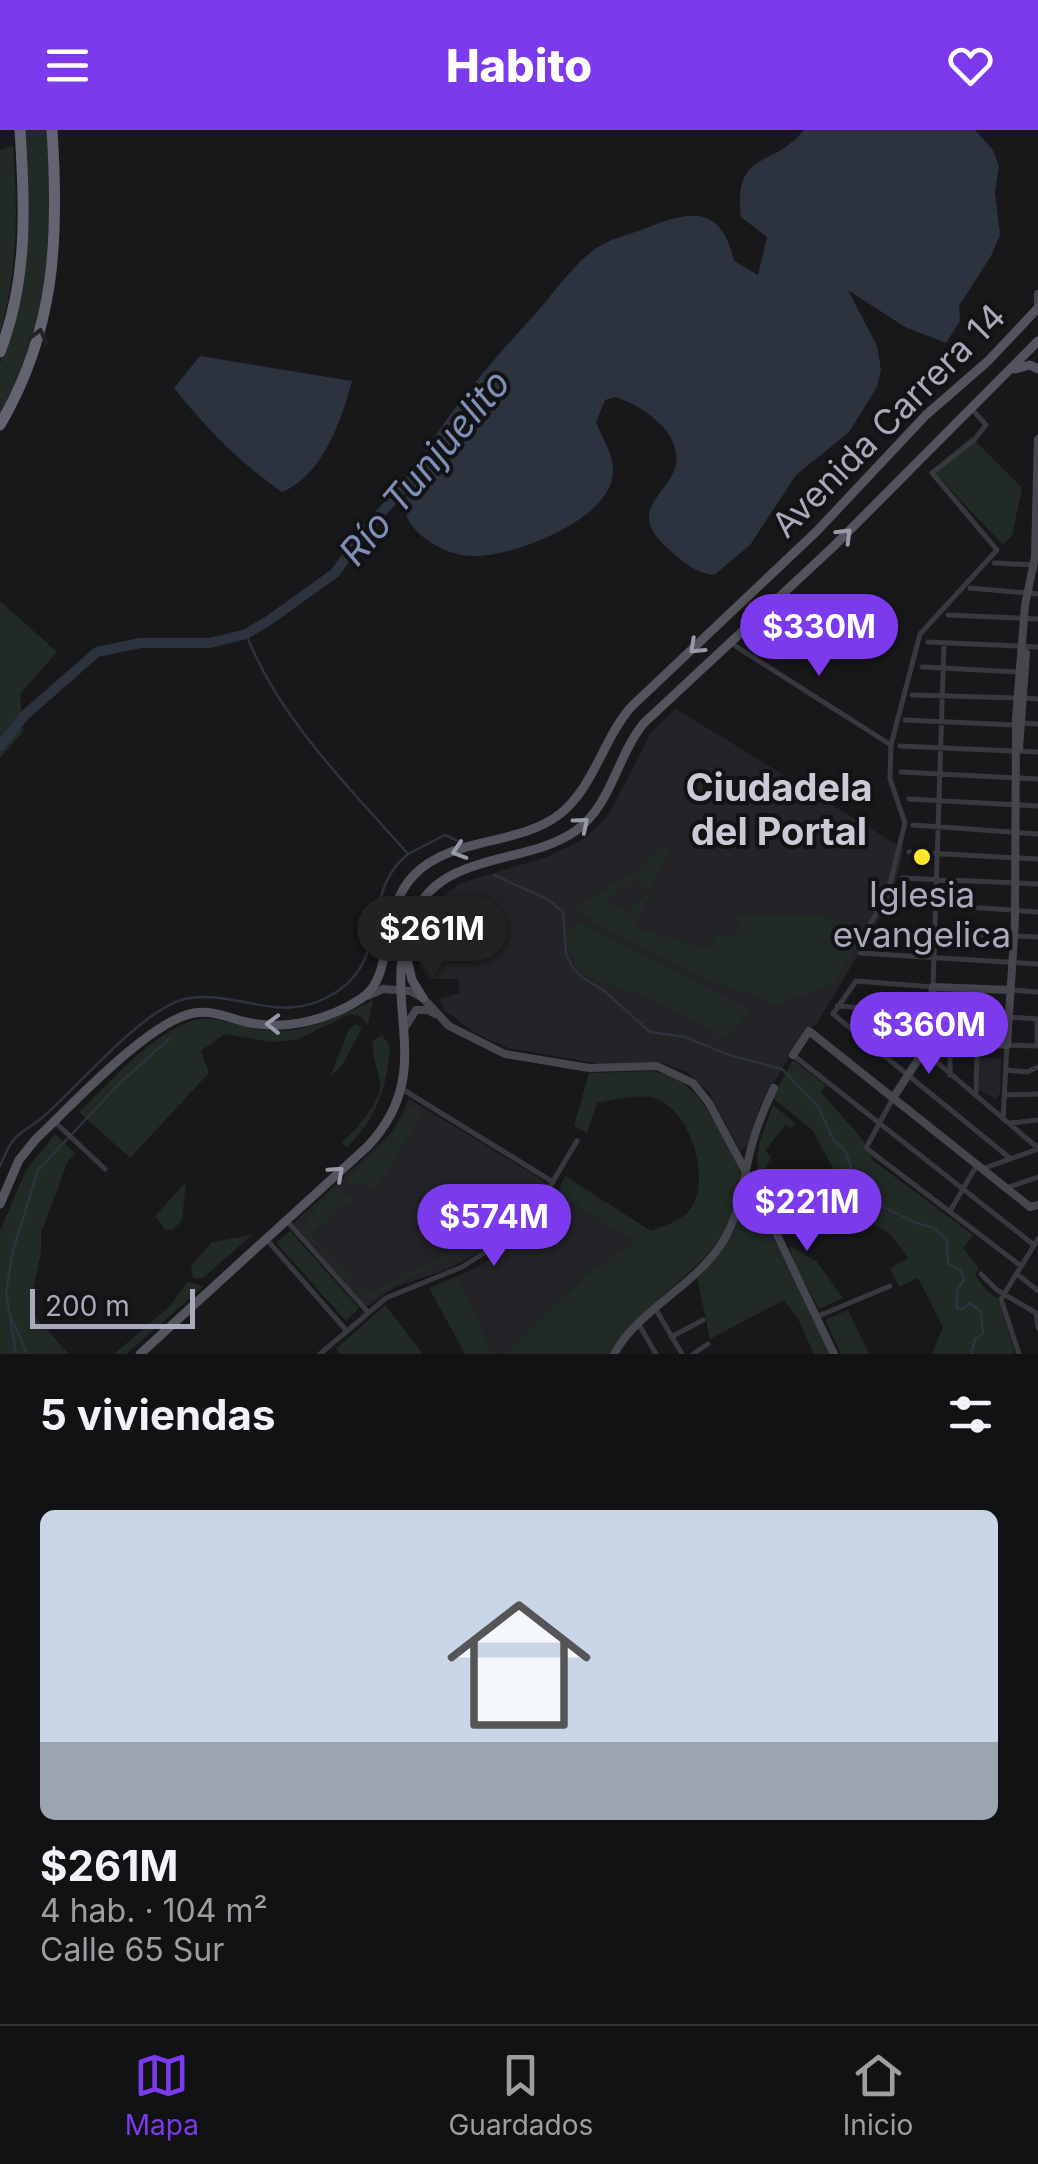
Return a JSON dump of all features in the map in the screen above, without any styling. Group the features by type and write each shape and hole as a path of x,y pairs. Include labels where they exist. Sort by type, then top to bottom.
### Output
{"highway":[{"path":"0,352 17,294 24,237 20,130"},
{"path":"0,425 34,354 52,281 56,238 52,130"}],"main road":[{"name":"Avenida Carrera 14","path":"365,997 379,979 394,904 414,874 440,857 538,826 560,814 579,792 632,707 818,531 936,405 988,361 1038,307"},
{"name":"Avenida Carrera 14","path":"402,1089 407,1058 399,988 405,944 419,905 441,881 465,869 554,842 585,824 602,803 638,730 834,546 1038,341"},
{"path":"1004,376 1026,365 1038,369"},
{"path":"405,944 408,969 423,998"},
{"path":"0,1204 19,1160 150,1034 173,1019 202,1012 281,1026 321,1018 365,997"},
{"path":"140,1354 378,1134 393,1114 402,1089"}],"street":[{"path":"1038,294 1038,307"},
{"path":"932,473 974,440 986,425 970,408"},
{"path":"1006,1121 1015,910 1014,778 1025,618 1036,567 1038,439"},
{"path":"870,924 887,896 905,822 890,779 892,745 920,634 997,550 920,458"},
{"path":"994,563 1036,567"},
{"path":"970,588 1033,594"},
{"path":"948,614 1038,619"},
{"path":"729,642 892,745"},
{"path":"928,642 1038,647"},
{"path":"944,643 930,1039 866,1148 950,1211 1038,1291"},
{"path":"922,668 1038,673"},
{"path":"912,695 1038,699"},
{"path":"905,720 1038,724"},
{"path":"900,746 1038,752"},
{"path":"900,772 1038,779"},
{"path":"909,799 1038,806"},
{"path":"913,825 1038,834"},
{"path":"909,852 1038,859"},
{"path":"902,878 1038,884"},
{"path":"894,902 1038,912"},
{"path":"876,930 1038,937"},
{"path":"860,953 1038,964"},
{"path":"1010,1159 833,1014 852,982 1038,992"},
{"path":"365,997 383,989 399,988 423,998 455,1030 504,1054 589,1068 650,1066 676,1073 704,1094 834,1354"},
{"path":"837,1006 1037,1019 1037,1046 906,1038"},
{"path":"874,1008 1038,1149 979,1167 950,1211"},
{"path":"404,1028 416,1010 428,1010 439,1016"},
{"path":"1018,1354 1001,1304 1002,1294 1036,1242 793,1055 809,1031 1035,1208"},
{"path":"950,1040 950,1075"},
{"path":"976,1096 977,1042"},
{"path":"1006,1070 1027,1072 1038,1067"},
{"path":"614,1354 638,1323 707,1262 721,1244 734,1221 762,1116 774,1088"},
{"path":"402,1089 554,1183"},
{"path":"1005,1094 1038,1094"},
{"path":"1006,1121 1038,1120"},
{"path":"55,1122 105,1169"},
{"path":"320,1354 367,1311 396,1293 451,1272 492,1250 525,1220 554,1183 576,1142"},
{"path":"1006,1188 1038,1176"},
{"path":"286,1219 367,1311"},
{"path":"265,1238 346,1330"},
{"path":"1029,1252 1038,1262"},
{"path":"981,1274 1002,1294 1036,1313 1038,1328"},
{"path":"816,1316 890,1286"},
{"path":"655,1308 682,1354"},
{"path":"671,1337 703,1320"},
{"path":"638,1323 656,1354"},
{"path":"620,1344 626,1354"},
{"path":"693,1354 708,1344"},
{"path":"327,1348 332,1354"}],"shaded area":[{"path":"23,130 48,130 52,256 29,356 0,417 0,364 26,264 29,224"},
{"path":"13,146 15,240 0,333 0,150"},
{"path":"971,437 1022,488 1012,536 1003,545 932,470"},
{"path":"0,601 57,652 20,694 23,732 0,758"},
{"path":"676,709 904,849 891,900 816,1025 804,1032 760,1106 747,1146 740,1151 709,1092 687,1072 659,1062 601,1064 508,1048 475,1033 444,1010 439,999 460,993 458,979 429,979 419,966 421,936 437,901 461,883 547,857 584,839 614,805 651,732"},
{"path":"667,842 667,854 634,927 709,950 716,937 737,933 740,923 729,914 821,916 868,930 833,984 782,1006 702,978 572,910 645,865","holes":["632,879 648,892 628,914 607,901"]},
{"path":"580,922 751,1011 724,1039 656,1001 581,975 562,935"},
{"path":"373,1000 368,1025 361,1017 350,1014 296,1040 272,1042 225,1034 201,1051 209,1073 130,1158 79,1112 156,1040 186,1023 207,1019 284,1031 337,1017"},
{"path":"357,1024 362,1028 343,1064 330,1077 349,1029"},
{"path":"382,1035 390,1046 383,1089 366,1125 347,1147 342,1143 377,1098 380,1082 373,1041"},
{"path":"979,1057 1001,1059 1000,1093 996,1099 979,1090"},
{"path":"793,1060 826,1085 821,1092 864,1141 875,1162 973,1235 963,1248 979,1268 975,1274 980,1282 998,1298 1015,1354 932,1354 943,1327 918,1278 899,1287 890,1268 908,1258 891,1235 858,1213 812,1130 772,1097"},
{"path":"654,1071 677,1079 694,1092 736,1161 741,1179 737,1207 725,1232 626,1332 611,1354 505,1354 586,1275 634,1242 557,1194 565,1176 651,1231 678,1219 691,1208 697,1196 698,1165 688,1133 670,1107 644,1097 597,1103 587,1133 574,1126 589,1073"},
{"path":"409,1099 549,1184 482,1251 446,1270 395,1287 366,1307 293,1224 393,1131"},
{"path":"773,1105 795,1123 791,1128 786,1124 765,1151 771,1157 764,1172 774,1182 767,1191 757,1158"},
{"path":"410,1106 422,1113 376,1190 347,1179 395,1132"},
{"path":"55,1134 76,1154 68,1161 41,1233 41,1253 30,1303 36,1318 69,1354 0,1354 0,1231 26,1170"},
{"path":"528,1177 541,1182 541,1191 482,1247 399,1282 369,1301 353,1288 356,1284 367,1296 402,1275 464,1248 470,1249 469,1245 504,1221 538,1186"},
{"path":"186,1182 182,1221 172,1230 165,1230 155,1216"},
{"path":"748,1187 831,1354 814,1354 798,1319 784,1300 710,1339 697,1277 734,1231"},
{"path":"337,1188 358,1200 351,1206 341,1206 311,1234 352,1280 349,1283 300,1230"},
{"path":"557,1194 635,1242 586,1275 505,1354 493,1354 458,1276 515,1240"},
{"path":"290,1231 359,1308 346,1321 276,1243"},
{"path":"252,1235 203,1278 193,1278 191,1266 212,1242"},
{"path":"790,1246 817,1262 843,1298 819,1309 792,1259"},
{"path":"458,1276 493,1354 465,1354 429,1288"},
{"path":"188,1281 203,1287 126,1354 114,1354 170,1306"},
{"path":"385,1305 423,1354 340,1354 336,1349"},
{"path":"848,1310 869,1354 841,1354 825,1320"}],"water":[{"path":"804,130 975,130 993,150 999,166 995,192 1000,235 959,306 960,321 946,343 905,327 848,290 877,346 881,370 877,387 849,432 796,475 750,545 714,575 688,565 654,533 650,510 675,468 674,444 649,414 616,397 605,400 596,422 612,459 608,489 579,519 535,542 491,555 455,553 421,535 409,521 406,501 430,445 476,382 573,270 608,242 672,219 699,216 720,228 734,261 758,275 767,237 741,217 743,180 749,170"},
{"path":"200,356 352,381 328,445 309,473 296,484 282,492 267,481 224,444 174,388"}],"waterway":[{"name":"Río Tunjuelito","path":"0,746 25,715 97,652 140,643 210,643 246,634 268,621 335,573 365,531 420,470"},
{"path":"246,634 296,723 408,854 445,835 460,842"},
{"path":"0,1166 14,1139 44,1116 134,1030 173,1003 210,997 281,1008 299,1007 338,991 354,977 364,960 385,886 408,854"},
{"path":"494,875 549,900 563,912 566,954 573,968 650,1032 685,1037 729,1055 782,1069 818,1106 833,1139 845,1150 867,1199 934,1228 947,1240 948,1264 960,1270 964,1279 957,1290 957,1308 963,1309 970,1303 981,1312 983,1334 975,1339 971,1354"},
{"path":"16,1354 6,1292 13,1251 38,1170 119,1084 169,1039"},
{"path":"10,1314 27,1354"}],"place":[{"name":"Iglesia evangelica","path":"922,857"}],"district":[{"name":"Ciudadela del Portal","path":"779,809"}]}
